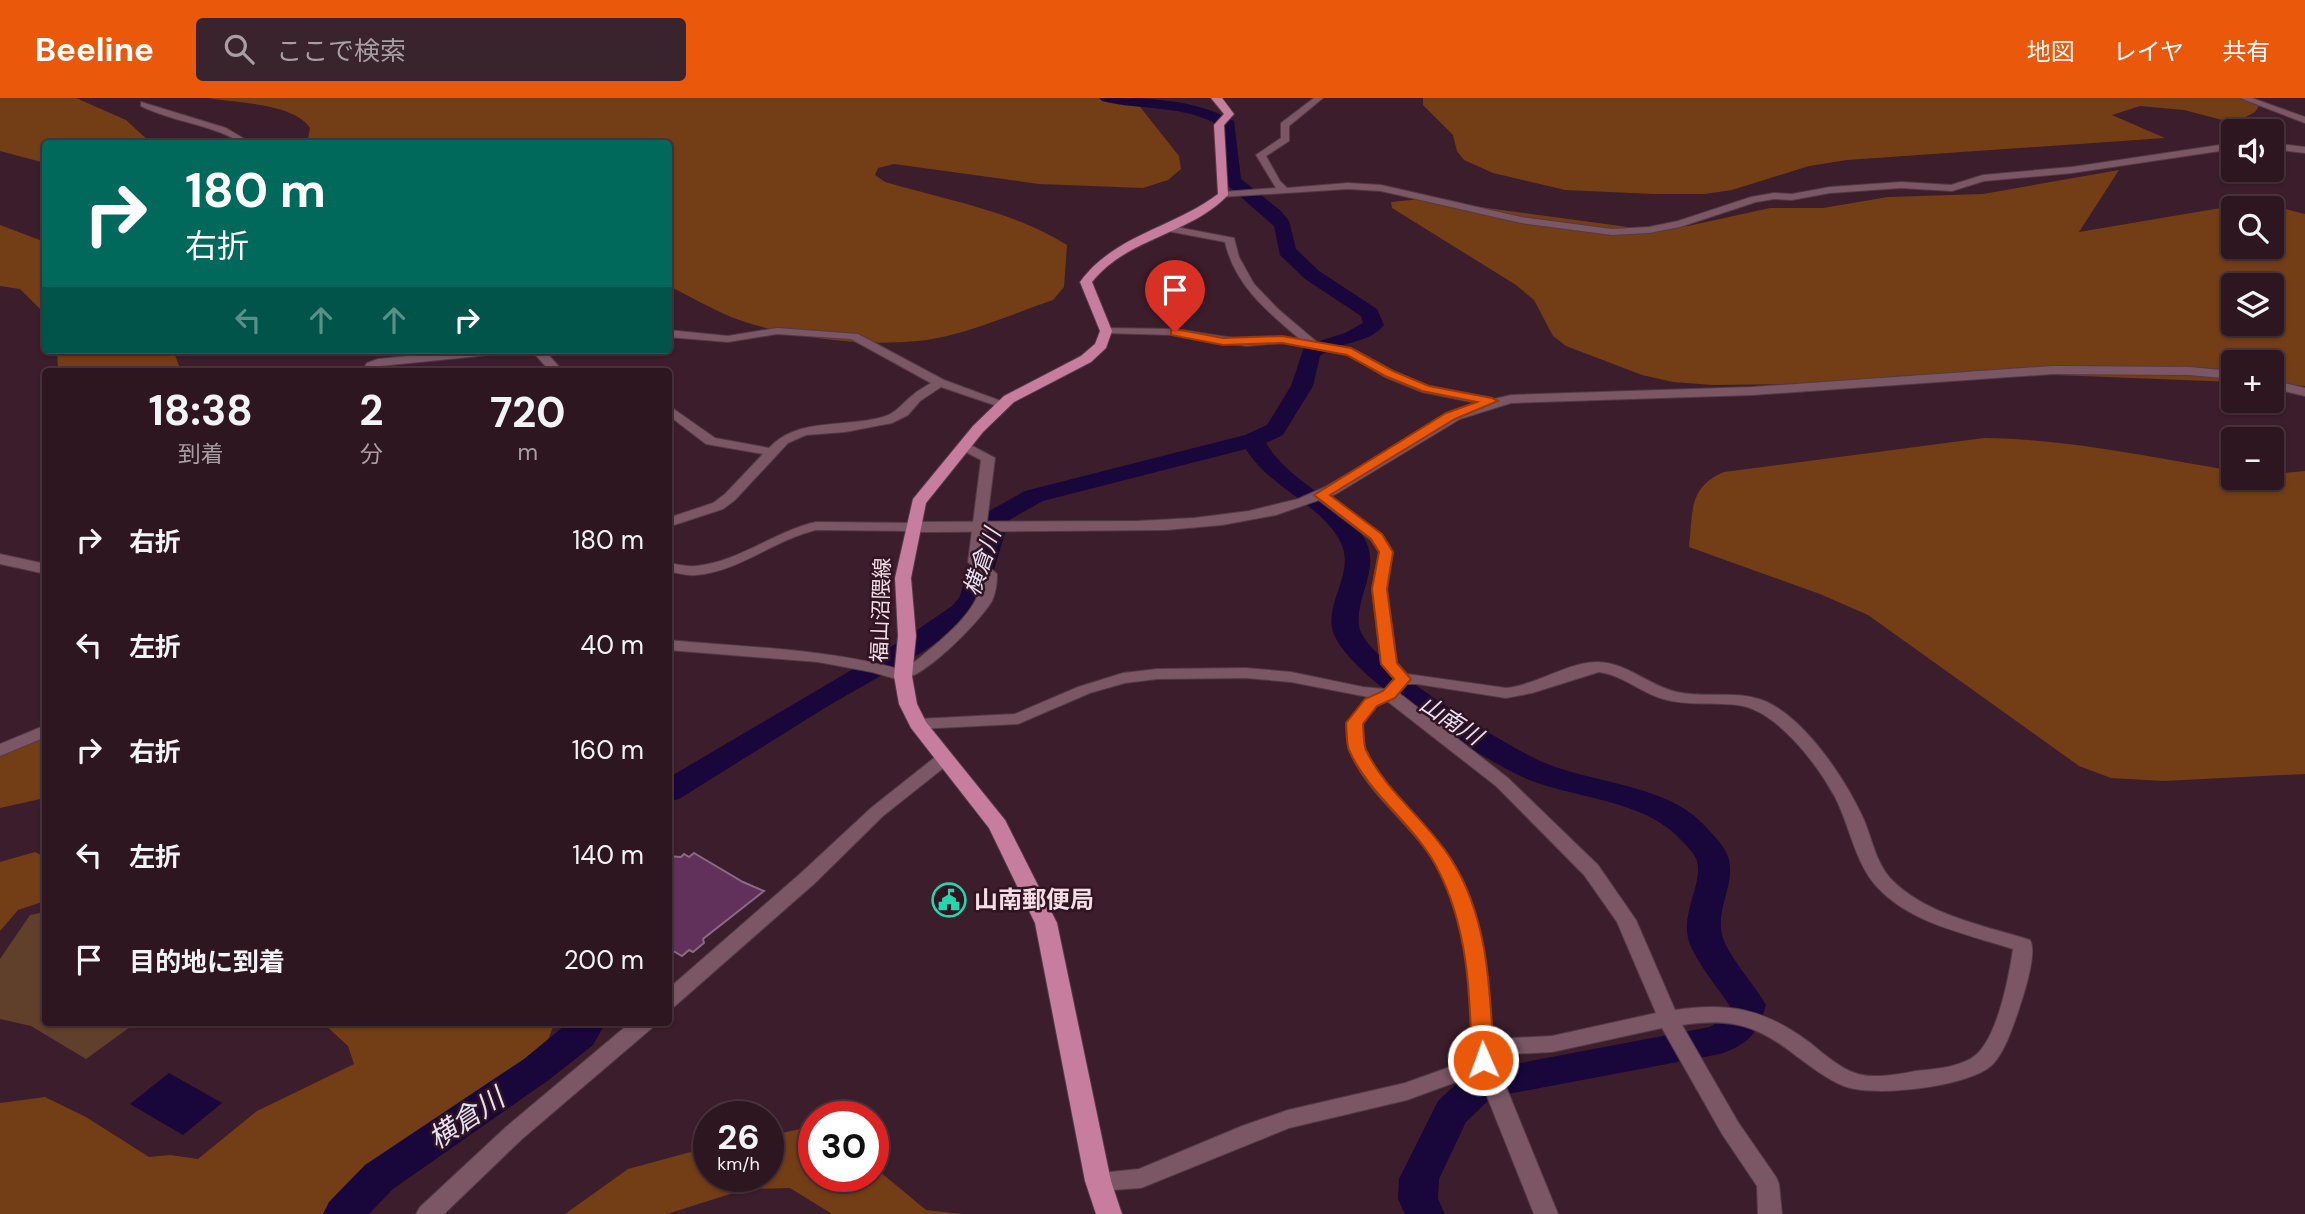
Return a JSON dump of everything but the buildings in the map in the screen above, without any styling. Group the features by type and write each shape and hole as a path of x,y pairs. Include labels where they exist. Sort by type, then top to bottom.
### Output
{"main road":[{"path":"1106,331 1086,282 1095,268 1112,255 1204,209 1223,194 1223,120 1229,114 1216,98"},
{"name":"福山沼隈線","path":"1106,331 1101,345 1086,359 1003,404 978,429 918,502 903,578 906,636 897,669 908,704 918,724 998,825 1046,923 1098,1181 1109,1214"}],"street":[{"path":"1284,190 1276,183 1261,155 1283,142 1286,139 1284,125 1319,98"},
{"path":"2244,98 2305,120"},
{"path":"144,104 165,115 219,127 241,140"},
{"path":"2284,147 2305,150"},
{"path":"1223,194 1348,186 1381,188 1521,220 1572,228 1624,231 1680,224 1754,199 1774,196 1792,197 1830,190 1901,185 1952,188 1983,178 2072,170 2221,148"},
{"path":"1166,228 1230,240 1232,256 1252,288 1276,313 1315,346"},
{"path":"672,333 728,339 777,331 854,336 940,383 1003,404"},
{"path":"1106,331 1175,332 1246,343 1282,340 1351,352 1389,374 1426,389 1492,401 1560,396 1752,391 2053,370 2189,371 2221,374"},
{"path":"370,368 378,363 462,354"},
{"path":"541,354 554,368"},
{"path":"672,522 718,506 736,493 783,440 804,431 888,420 904,412 916,398 940,383"},
{"path":"2284,387 2305,392"},
{"path":"672,568 694,571 724,565 798,530 816,526 1141,526 1223,520 1271,511 1321,495 1353,478 1450,416 1492,401"},
{"path":"672,412 711,441 772,453"},
{"path":"672,645 801,656 897,669 920,664 972,616 989,591 990,574 975,562 988,458 965,446"},
{"path":"1321,495 1377,537 1386,552 1379,589 1389,664 1396,686 1502,782 1591,870 1626,920 1670,1021 1730,1128 1768,1184 1770,1214"},
{"path":"0,559 42,568"},
{"path":"918,724 1018,719 1084,690 1123,678 1157,674 1246,673 1291,677 1363,692 1438,681 1491,691 1515,692 1546,685 1596,666 1617,670 1669,696 1744,699 1774,713 1806,744 1834,779 1882,882 1902,899 1945,918 2023,945 2021,968 1996,1042 1983,1062 1947,1073 1908,1082 1859,1083 1840,1075 1765,1023 1736,1015 1714,1014 1484,1057 1478,1065 1406,1091 1288,1119 1250,1132 1141,1178 1098,1181"},
{"path":"1396,686 1371,702 1354,723 1357,748 1381,787 1411,819 1444,862 1468,915 1480,996 1484,1057 1546,1214"},
{"path":"0,751 42,732"},
{"path":"672,997 808,878 877,812 945,758"},
{"path":"428,1214 514,1133 640,1026"}],"shaded area":[{"path":"0,98 76,98 126,120 148,140 42,140 42,162 0,151"},
{"path":"207,98 1133,98 1179,156 1181,169 1168,180 1143,188 1039,184 894,164 878,168 875,175 885,182 1002,215 1067,245 1064,287 1053,300 947,336 923,340 867,342 809,337 754,325 731,317 672,288 672,140 308,140 310,128 302,120 291,113"},
{"path":"1423,98 2255,98 2259,106 2255,112 2242,119 2221,120 2184,110 2140,106 2112,115 2165,138 1847,160 1809,166 1732,190 1705,194 1653,194 1565,190 1493,173 1464,160 1457,151 1453,135 1423,105"},
{"path":"2119,170 2079,232 2221,208 2221,259 2284,259 2284,209 2305,214 2305,386 2284,385 2284,350 2221,350 2221,382 2057,375 1969,375 1813,384 1712,385 1673,382 1642,375 1566,346 1553,336 1534,300 1516,285 1392,208 1391,202 1421,199 1635,228 1688,226 1770,208 1823,208 1888,197 1983,194"},
{"path":"0,225 42,241 42,311 20,289 0,286"},
{"path":"57,354 175,354 180,368 58,368"},
{"path":"1984,438 2109,450 2221,469 2221,490 2284,490 2284,473 2305,471 2305,774 2163,781 2111,778 2079,766 1868,615 1820,594 1689,547 1692,512 1698,493 1712,478 1724,472"},
{"path":"42,739 42,799 0,808 0,754"},
{"path":"35,852 42,856 42,902 18,910 0,931 0,862"},
{"path":"42,913 42,1026 131,1026 86,1059 31,1026 0,1019 0,959 30,915"},
{"path":"326,1026 553,1026 544,1050 360,1172 325,1214 0,1214 0,1103 45,1097 86,1117 149,1157 170,1155 198,1159 257,1111 354,1064 348,1046"},
{"path":"169,1073 222,1103 183,1135 130,1104"},
{"path":"798,1129 798,1192 889,1192 889,1179 926,1210 962,1214 832,1214 790,1188 784,1188 784,1133"},
{"path":"693,1151 693,1192 737,1192 667,1214 565,1214 628,1169"}],"waterway":[{"name":"山南川","path":"1107,98 1199,110 1228,124 1233,181 1275,215 1283,225 1287,251 1312,275 1370,313 1374,325 1352,337 1317,348 1310,354 1302,386 1275,430 1253,440"},
{"name":"横倉川","path":"672,790 914,645 962,612 972,599 998,516 1034,496 1253,440"},
{"name":"山南川","path":"1253,440 1274,469 1330,514 1343,526 1353,541 1358,566 1345,616 1345,627 1349,638 1372,665 1421,702 1520,763 1554,778 1652,806 1682,822 1695,835 1713,859 1713,881 1703,916 1706,941 1748,1005 1742,1024 1720,1040 1481,1084 1452,1112 1419,1179 1418,1199 1425,1214"},
{"name":"横倉川","path":"343,1214 379,1177 537,1069 580,1035 586,1026"}],"place":[{"name":"山南郵便局","path":"949,900"}],"route":[{"path":"1175,332 1246,343 1282,340 1351,352 1389,374 1426,389 1492,401 1450,416 1353,478 1321,495 1377,537 1386,552 1379,589 1389,664 1403,679 1389,694 1371,702 1354,723 1357,748 1381,787 1411,819 1444,862 1468,915 1480,996 1483,1060"}]}
